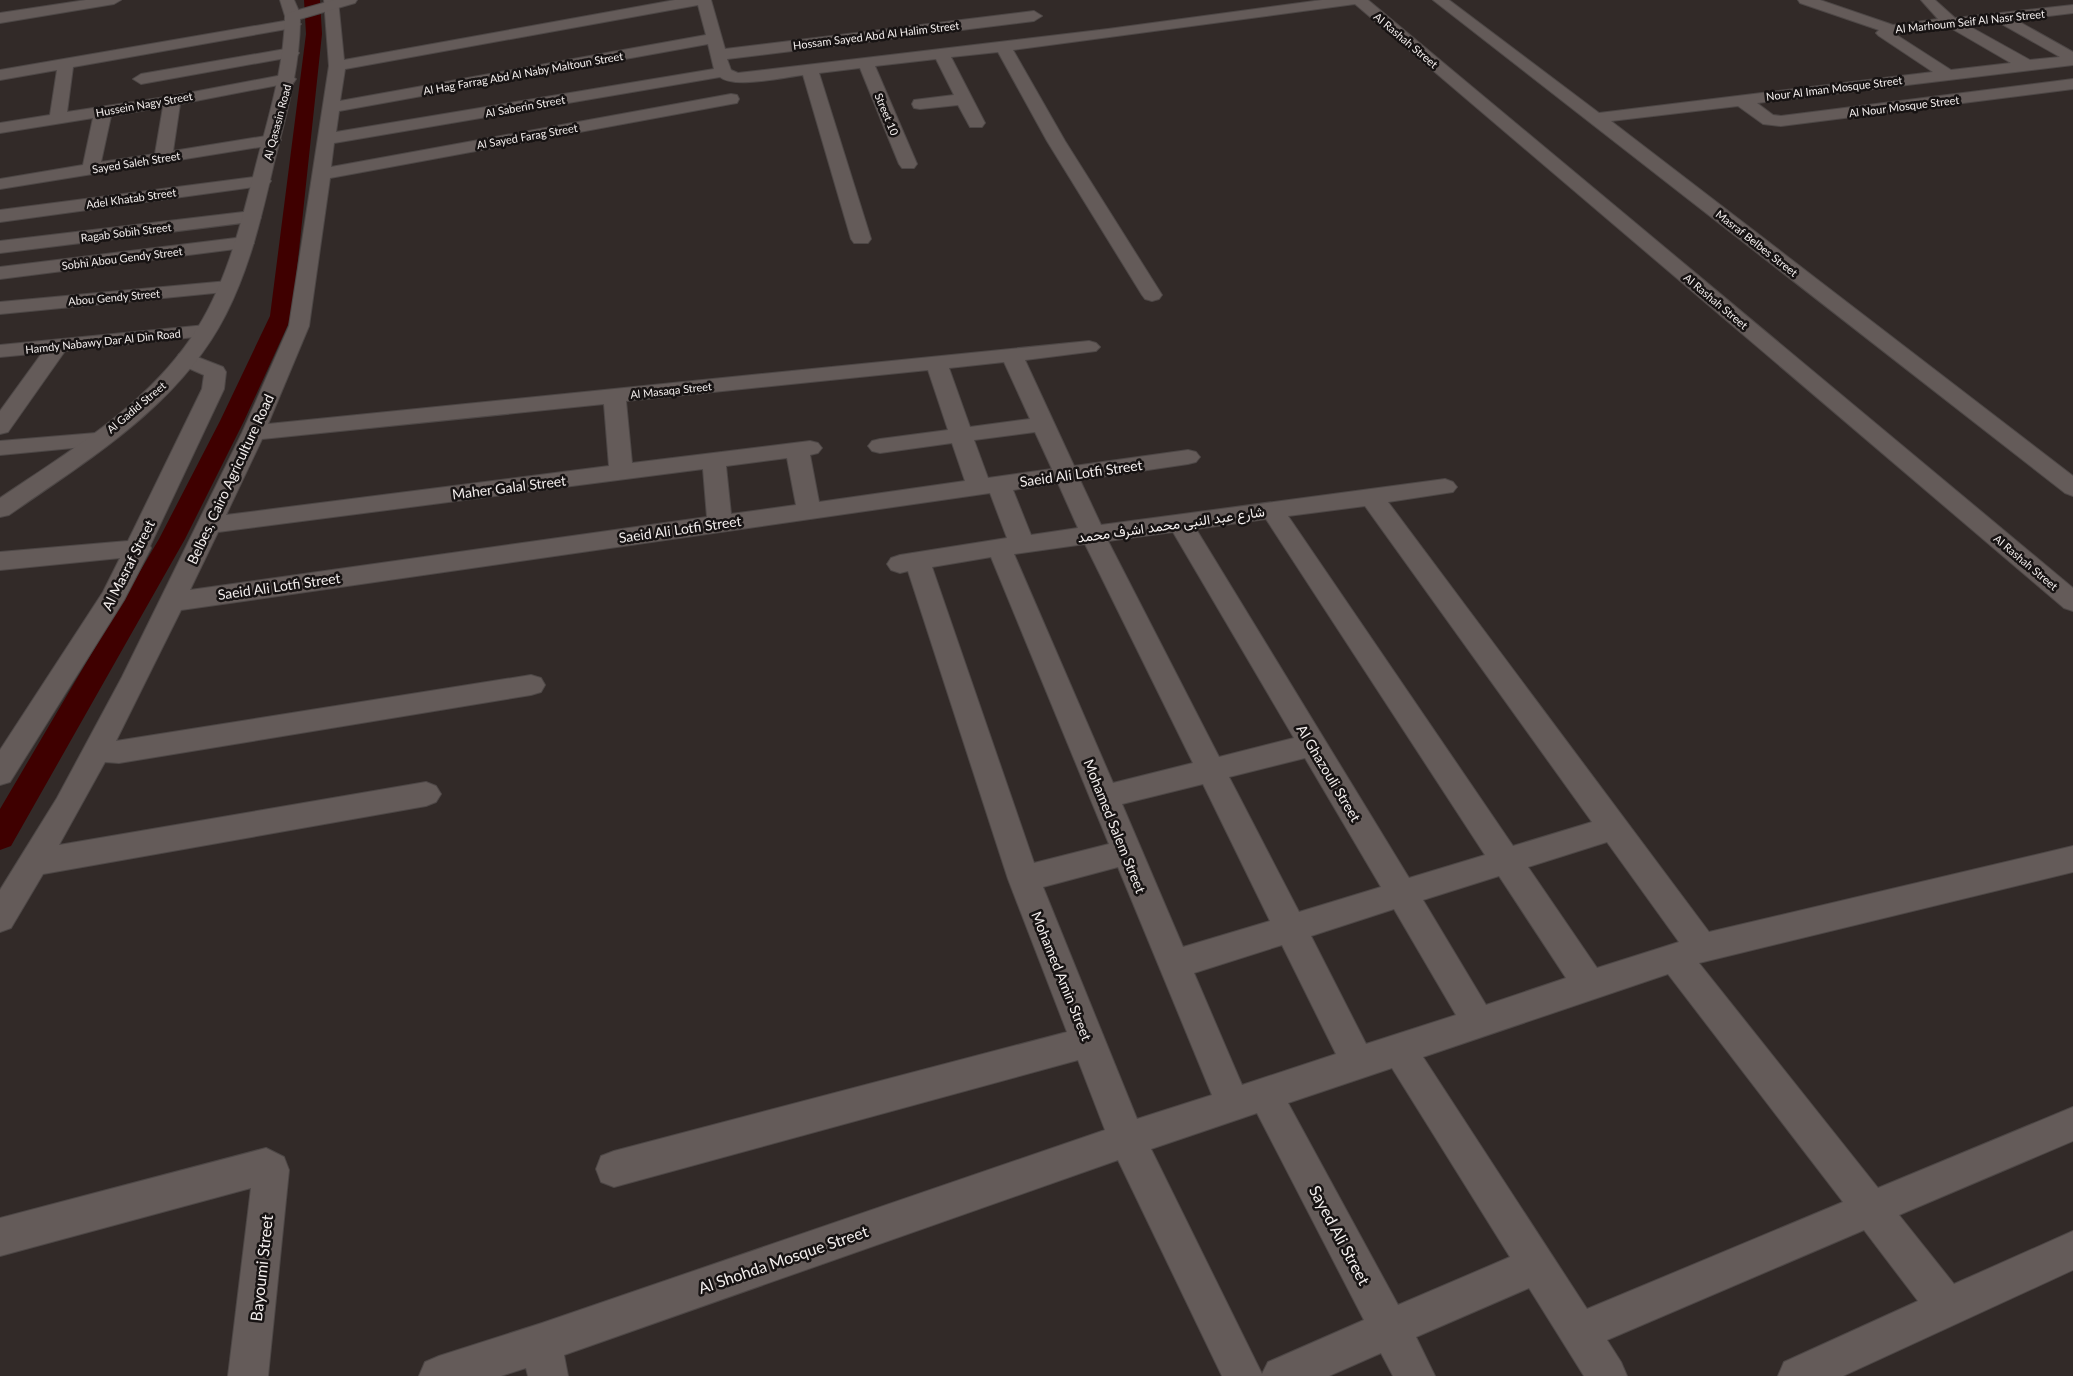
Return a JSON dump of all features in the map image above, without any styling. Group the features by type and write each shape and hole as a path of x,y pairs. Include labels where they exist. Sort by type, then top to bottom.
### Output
{"street":[{"path":"0,18 96,1 114,0"},
{"name":"Al Qasasin Road","path":"244,243 288,79 295,18 287,0"},
{"path":"337,66 541,29 591,13 699,0"},
{"path":"704,0 718,54 730,75"},
{"name":"Al Saberin Street","path":"326,139 730,75 810,71 1354,0"},
{"name":"Al Rashah Street","path":"1359,0 2073,602"},
{"name":"Masraf Belbes Street","path":"1440,0 1596,118 2073,488"},
{"path":"1805,0 1899,28 1931,42"},
{"path":"1928,0 1930,6 1952,22 2027,65"},
{"path":"0,74 142,50 295,18 334,4"},
{"name":"Belbes, Cairo Agriculture Road","path":"0,918 97,751 172,602 253,433 299,326 337,66 334,4"},
{"name":"Al Marhoum Seif Al Nasr Street","path":"1948,75 1884,33 1899,28 2073,9"},
{"path":"2046,12 2066,23"},
{"name":"Hossam Sayed Abd Al Halim Street","path":"718,54 1034,16"},
{"path":"2000,17 2073,59"},
{"path":"541,29 559,66"},
{"name":"Al Hag Farrag Abd Al Naby Maltoun Street","path":"332,107 714,38"},
{"path":"1003,47 1056,141 1152,295"},
{"path":"139,106 142,50"},
{"path":"141,79 291,53"},
{"path":"942,55 976,123"},
{"path":"1955,56 1980,71"},
{"name":"Nour Al Iman Mosque Street","path":"1596,118 2073,59"},
{"path":"58,118 66,63"},
{"name":"Street 10","path":"866,64 908,164"},
{"path":"810,71 861,239"},
{"name":"Hussein Nagy Street","path":"0,128 172,101 288,79"},
{"name":"Al Nour Mosque Street","path":"1741,100 1764,118 1781,121 2073,84"},
{"name":"Al Sayed Farag Street","path":"322,174 731,99"},
{"path":"920,104 964,99"},
{"path":"163,157 172,101"},
{"path":"91,169 103,112"},
{"name":"Sayed Saleh Street","path":"0,184 272,140"},
{"name":"Adel Khatab Street","path":"0,216 262,181"},
{"name":"Ragab Sobih Street","path":"0,247 252,217"},
{"name":"Sobhi Abou Gendy Street","path":"0,273 244,243"},
{"name":"Al Gadid Street","path":"0,509 96,440 162,387 187,359 206,330 228,286 244,243"},
{"name":"Abou Gendy Street","path":"0,308 228,286"},
{"name":"Hamdy Nabawy Dar Al Din Road","path":"2,354 59,345 206,330"},
{"path":"0,427 59,345"},
{"name":"Al Masaqa Street","path":"253,433 1089,346"},
{"path":"1012,355 1064,475 1210,771 1358,1063"},
{"name":"Al Masraf Street","path":"0,774 115,594 215,383 215,372 212,369 187,359"},
{"name":"Mohamed Salem Street","path":"936,362 961,436 989,486 1104,797 1173,965 1249,1099"},
{"path":"614,395 621,472"},
{"path":"880,446 1042,424"},
{"path":"0,448 96,440"},
{"name":"Maher Galal Street","path":"208,525 803,449 809,511"},
{"name":"Saeid Ali Lotfi Street","path":"172,602 1188,458"},
{"path":"714,460 720,524"},
{"name":"شارع عبد النبى محمد اشرف محمد","path":"907,562 1093,534 1445,487"},
{"path":"1371,497 1612,828 1689,953 1871,1209 1948,1308"},
{"path":"1272,510 1590,986"},
{"name":"Al Ghazouli Street","path":"1180,523 1479,1023"},
{"path":"0,561 138,548"},
{"name":"Mohamed Amin Street","path":"907,562 1024,879 1127,1140 1243,1376"},
{"path":"97,751 119,752 531,685"},
{"path":"1104,797 1312,745"},
{"path":"31,863 426,794"},
{"path":"1173,965 1612,828"},
{"path":"1024,879 1126,852"},
{"name":"Al Shohda Mosque Street","path":"439,1376 545,1360 1127,1140 1689,953 2073,859"},
{"path":"614,1168 1088,1042"},
{"path":"1400,1049 1607,1376"},
{"name":"Sayed Ali Street","path":"1249,1099 1390,1328 1415,1376"},
{"path":"1578,1332 2073,1124"},
{"name":"Bayoumi Street","path":"0,1237 262,1165 269,1168 271,1175 248,1376"},
{"path":"1798,1376 2073,1250"},
{"path":"1282,1376 1536,1265"}],"waterway":[{"path":"0,837 172,539 232,421 281,316 314,34 312,0"}]}
